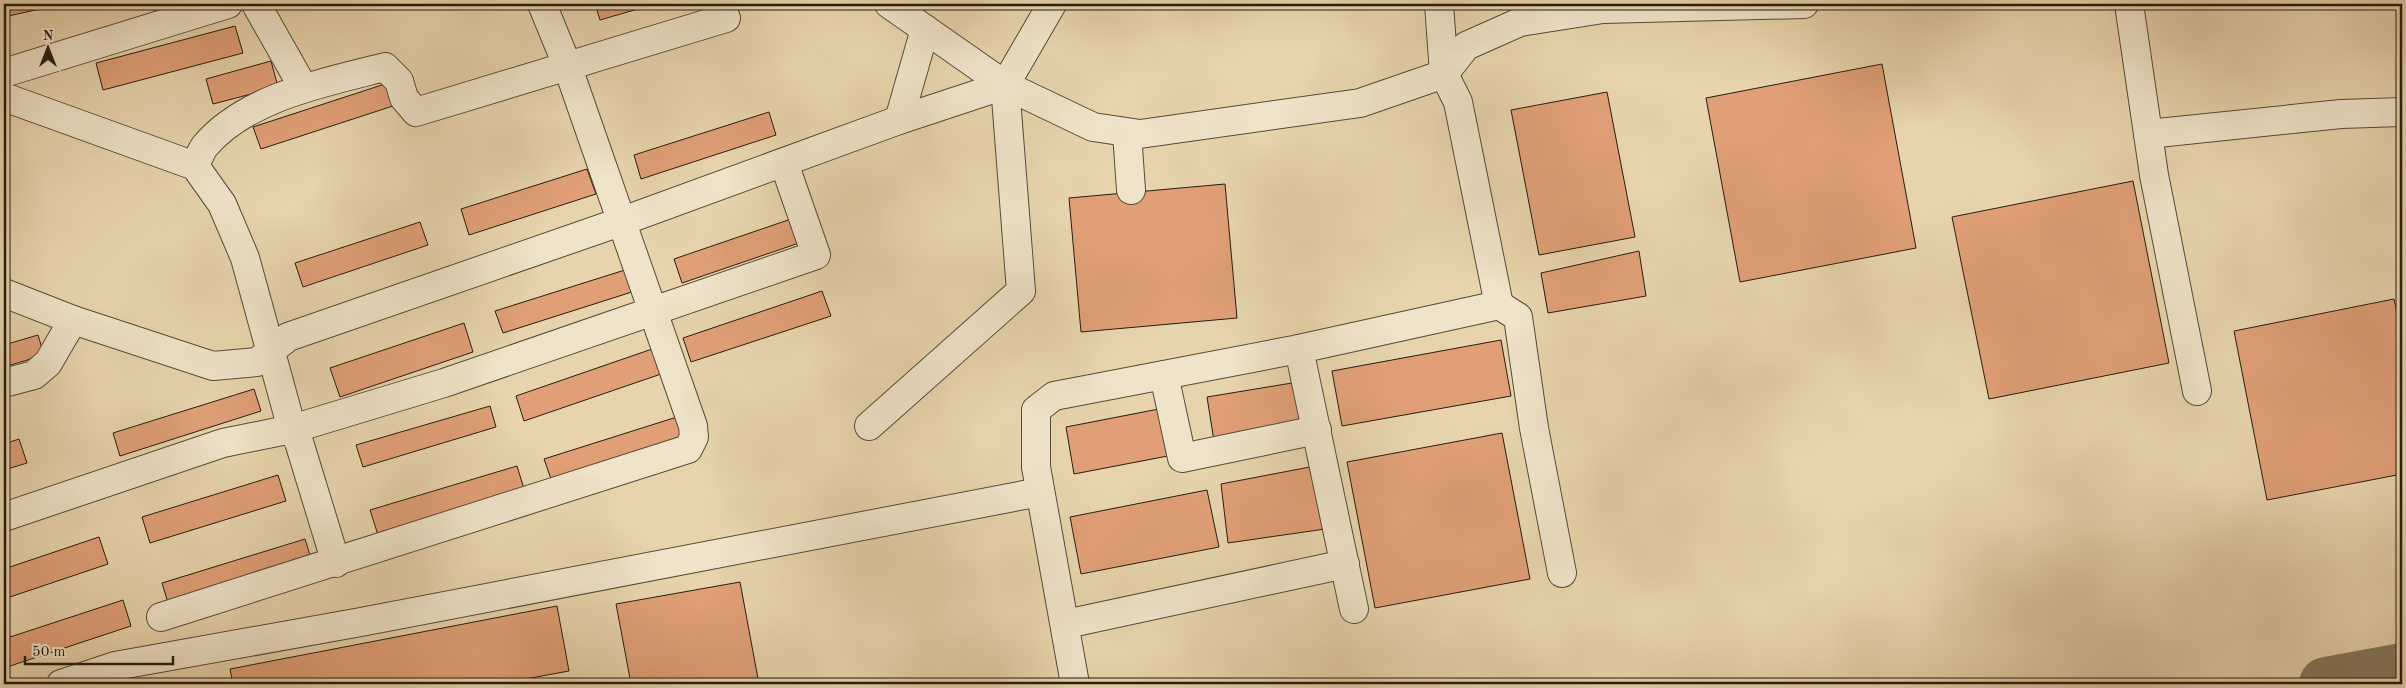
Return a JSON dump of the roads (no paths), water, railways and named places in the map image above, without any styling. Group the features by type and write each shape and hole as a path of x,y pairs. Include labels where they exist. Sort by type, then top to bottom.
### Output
{"lane":[{"path":"4,73 228,4"},
{"path":"256,4 303,87"},
{"path":"161,617 688,449 694,437 693,426 620,222 567,65 542,4"},
{"path":"889,4 1005,85 1092,127 1140,134 1360,103 1444,74 1466,46 1520,22 1603,9 1804,4"},
{"path":"869,426 1021,291 1005,85 1052,4"},
{"path":"1439,4 1444,74 1458,102 1499,305"},
{"path":"2129,4 2154,175 2197,391"},
{"path":"195,166 204,147 233,120 303,87 385,67 399,81 404,98 416,112 726,18"},
{"path":"898,120 925,29"},
{"path":"4,293 73,320 213,366 258,362 288,337 620,222 898,120 1005,85"},
{"path":"4,96 195,166 222,204 245,258 292,429 299,442 336,562"},
{"path":"2148,134 2341,114 2402,112"},
{"path":"1127,133 1131,190"},
{"path":"4,517 222,443 292,429 444,383 816,255 784,163"},
{"path":"1075,684 1066,624 1036,467 1036,410 1054,396 1299,349 1499,305 1518,317 1534,428 1562,573"},
{"path":"4,384 34,375 48,363 73,320"},
{"path":"1299,349 1354,609"},
{"path":"1164,375 1182,458 1317,430"},
{"path":"61,684 117,675 381,618 1040,492"},
{"path":"1066,624 1345,564"}]}
